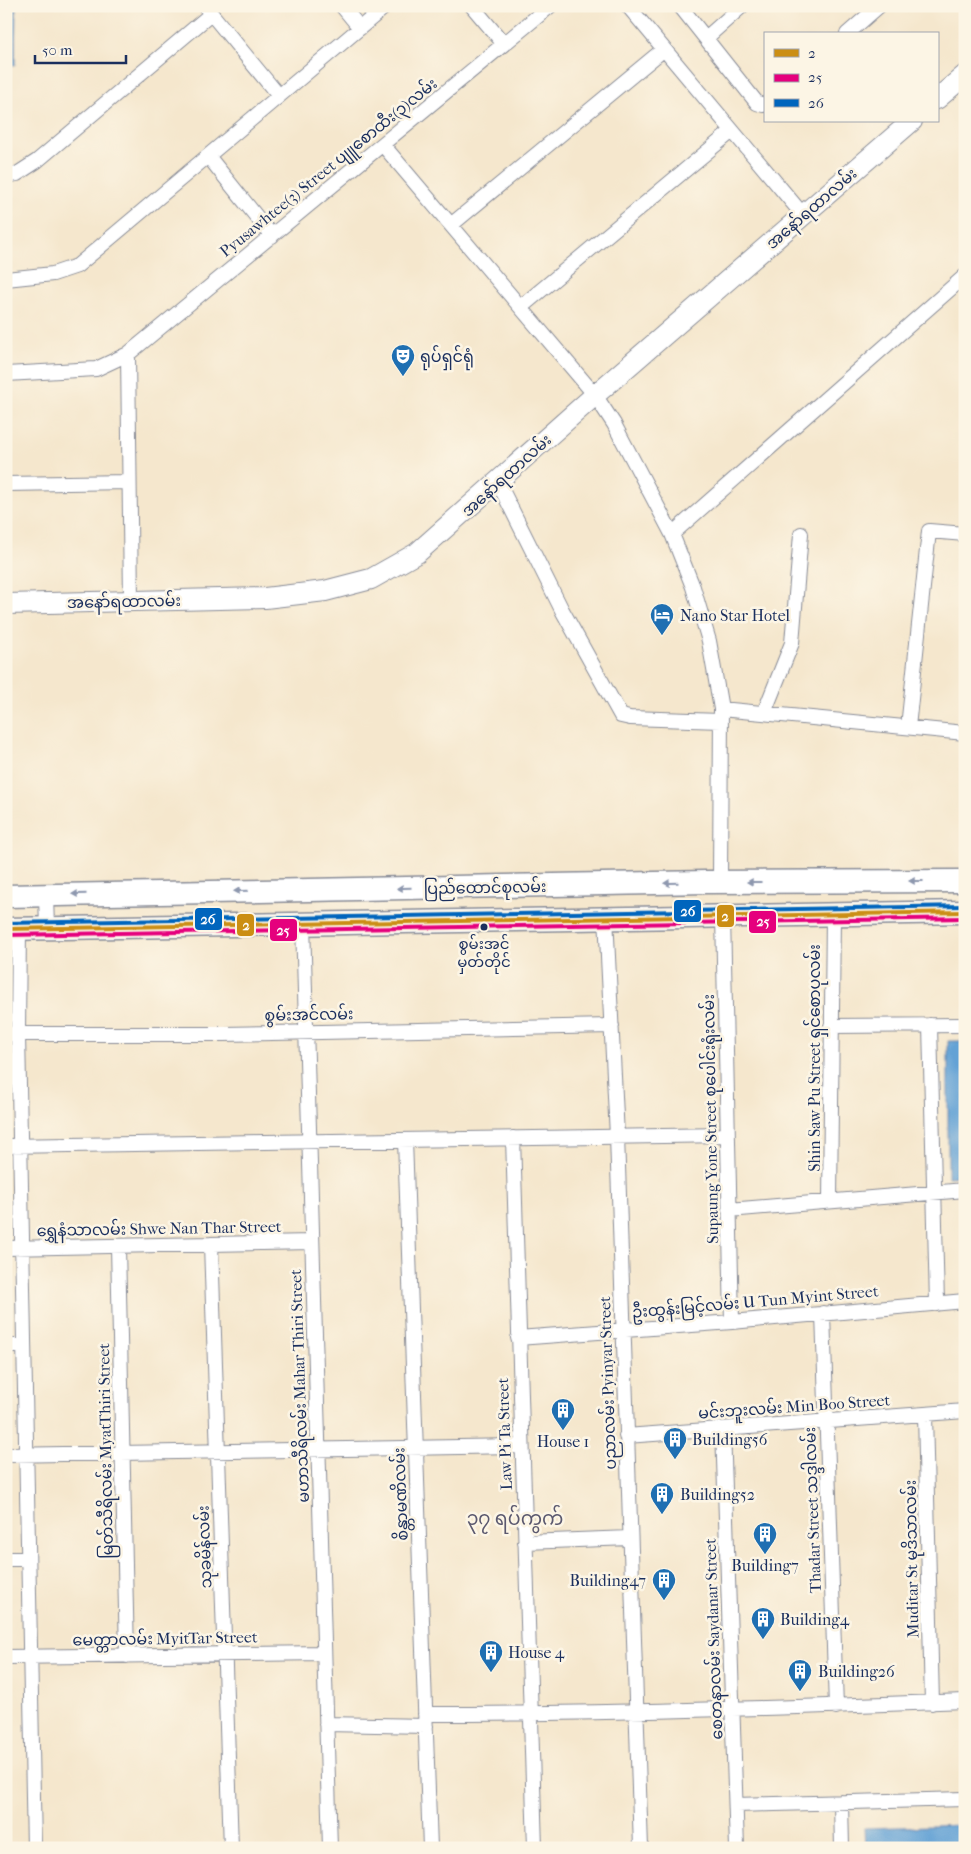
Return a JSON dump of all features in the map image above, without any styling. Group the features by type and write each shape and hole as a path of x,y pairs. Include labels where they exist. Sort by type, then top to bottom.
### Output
{"main road":[{"path":"938,98 965,75"},
{"name":"အနော်ရထာလမ်း","path":"6,604 265,598 325,591 371,578 417,553 595,395 911,122"},
{"name":"ပြည်ထောင်စုလမ်း","path":"6,896 720,882 965,881"},
{"path":"571,885 572,918"},
{"name":"ပြည်ထောင်စုလမ်း","path":"13,929 965,912"}],"street":[{"path":"342,6 360,28"},
{"path":"6,280 53,274 77,266 386,6"},
{"path":"472,6 504,44"},
{"name":"Pyusawhtee(3) Street ပျူစောထီး(၃)လမ်း","path":"6,374 96,369 128,354 384,145 550,6"},
{"path":"628,6 803,215"},
{"path":"680,6 757,102 764,104"},
{"path":"706,38 742,6"},
{"path":"849,32 880,6"},
{"path":"6,176 17,174 37,161 208,10 279,96"},
{"path":"451,225 664,49"},
{"path":"521,307 732,131"},
{"path":"384,145 595,395 614,424 672,534 693,587 709,641 721,715 720,882"},
{"path":"208,156 272,236"},
{"path":"672,534 965,276"},
{"path":"128,354 131,601"},
{"path":"6,484 129,482"},
{"path":"498,482 562,610 621,716 630,718 764,714 965,733"},
{"path":"908,727 928,533 931,530 965,534"},
{"path":"764,714 792,643 801,534"},
{"path":"46,895 47,928"},
{"name":"Shin Saw Pu Street ရှင်စောပုလမ်း","path":"830,1201 832,915"},
{"name":"Supaung Yone Street စုပေါင်းရုံးလမ်း","path":"723,916 732,1322"},
{"name":"ပညာလမ်း Pyinyar Street","path":"606,917 617,1136 641,1848"},
{"name":"မဟာသီရိလမ်း Mahar Thiri Street","path":"303,923 330,1848"},
{"path":"13,929 13,1146 22,1248 34,1848"},
{"path":"930,1025 937,1304"},
{"path":"831,1026 965,1025"},
{"name":"စွမ်းအင်လမ်း","path":"12,1034 306,1032 612,1026"},
{"path":"13,1146 727,1135"},
{"name":"Law Pi Ta Street","path":"513,1138 535,1848"},
{"name":"စိန္တာမဏိလမ်း","path":"405,1140 430,1848"},
{"path":"729,1210 965,1190"},
{"name":"ရွှေနံသာလမ်း Shwe Nan Thar Street","path":"6,1248 312,1242"},
{"name":"သုခမိန်လမ်း","path":"211,1244 231,1848"},
{"name":"မြတ်သီရိလမ်း MyatThiri Street","path":"118,1246 127,1656"},
{"name":"ဦးထွန်းမြင့်လမ်း U Tun Myint Street","path":"518,1338 965,1302"},
{"name":"Thadar Street သဒ္ဒါလမ်း","path":"823,1313 836,1707"},
{"path":"6,1346 24,1346"},
{"name":"မင်းဘူးလမ်း Min Boo Street","path":"626,1436 965,1411"},
{"name":"Muditar St မုဒိသာလမ်း","path":"925,1414 932,1702"},
{"name":"စေတနာလမ်း Saydanar Street","path":"724,1429 737,1848"},
{"path":"6,1455 522,1446"},
{"path":"525,1542 630,1538"},
{"path":"6,1560 28,1560"},
{"name":"မေတ္တာလမ်း MyitTar Street","path":"6,1657 324,1653"},
{"path":"326,1724 531,1714 836,1707 965,1701"},
{"path":"736,1805 965,1799"},
{"path":"841,1802 842,1848"}],"water":[{"path":"6,6 16,6 15,65 6,65"},
{"path":"948,1041 965,1041 965,1176 948,1177"},
{"path":"965,1825 965,1848 865,1848 864,1828"}],"transit line":[{"name":"26","path":"6,923 965,906"},
{"name":"2","path":"6,929 965,912"},
{"name":"25","path":"6,935 965,918"}],"place":[{"name":"ရုပ်ရှင်ရုံ","path":"403,377"},
{"name":"Nano Star Hotel","path":"662,636"},
{"name":"စွမ်းအင် မှတ်တိုင်","path":"484,927"},
{"name":"House 1","path":"563,1431"},
{"name":"Building56","path":"675,1460"},
{"name":"Building52","path":"662,1515"},
{"name":"Building7","path":"765,1555"},
{"name":"Building47","path":"664,1601"},
{"name":"Building4","path":"763,1640"},
{"name":"House 4","path":"491,1673"},
{"name":"Building26","path":"800,1692"}],"district":[{"name":"၃၇ ရပ်ကွက်","path":"515,1518"}]}
